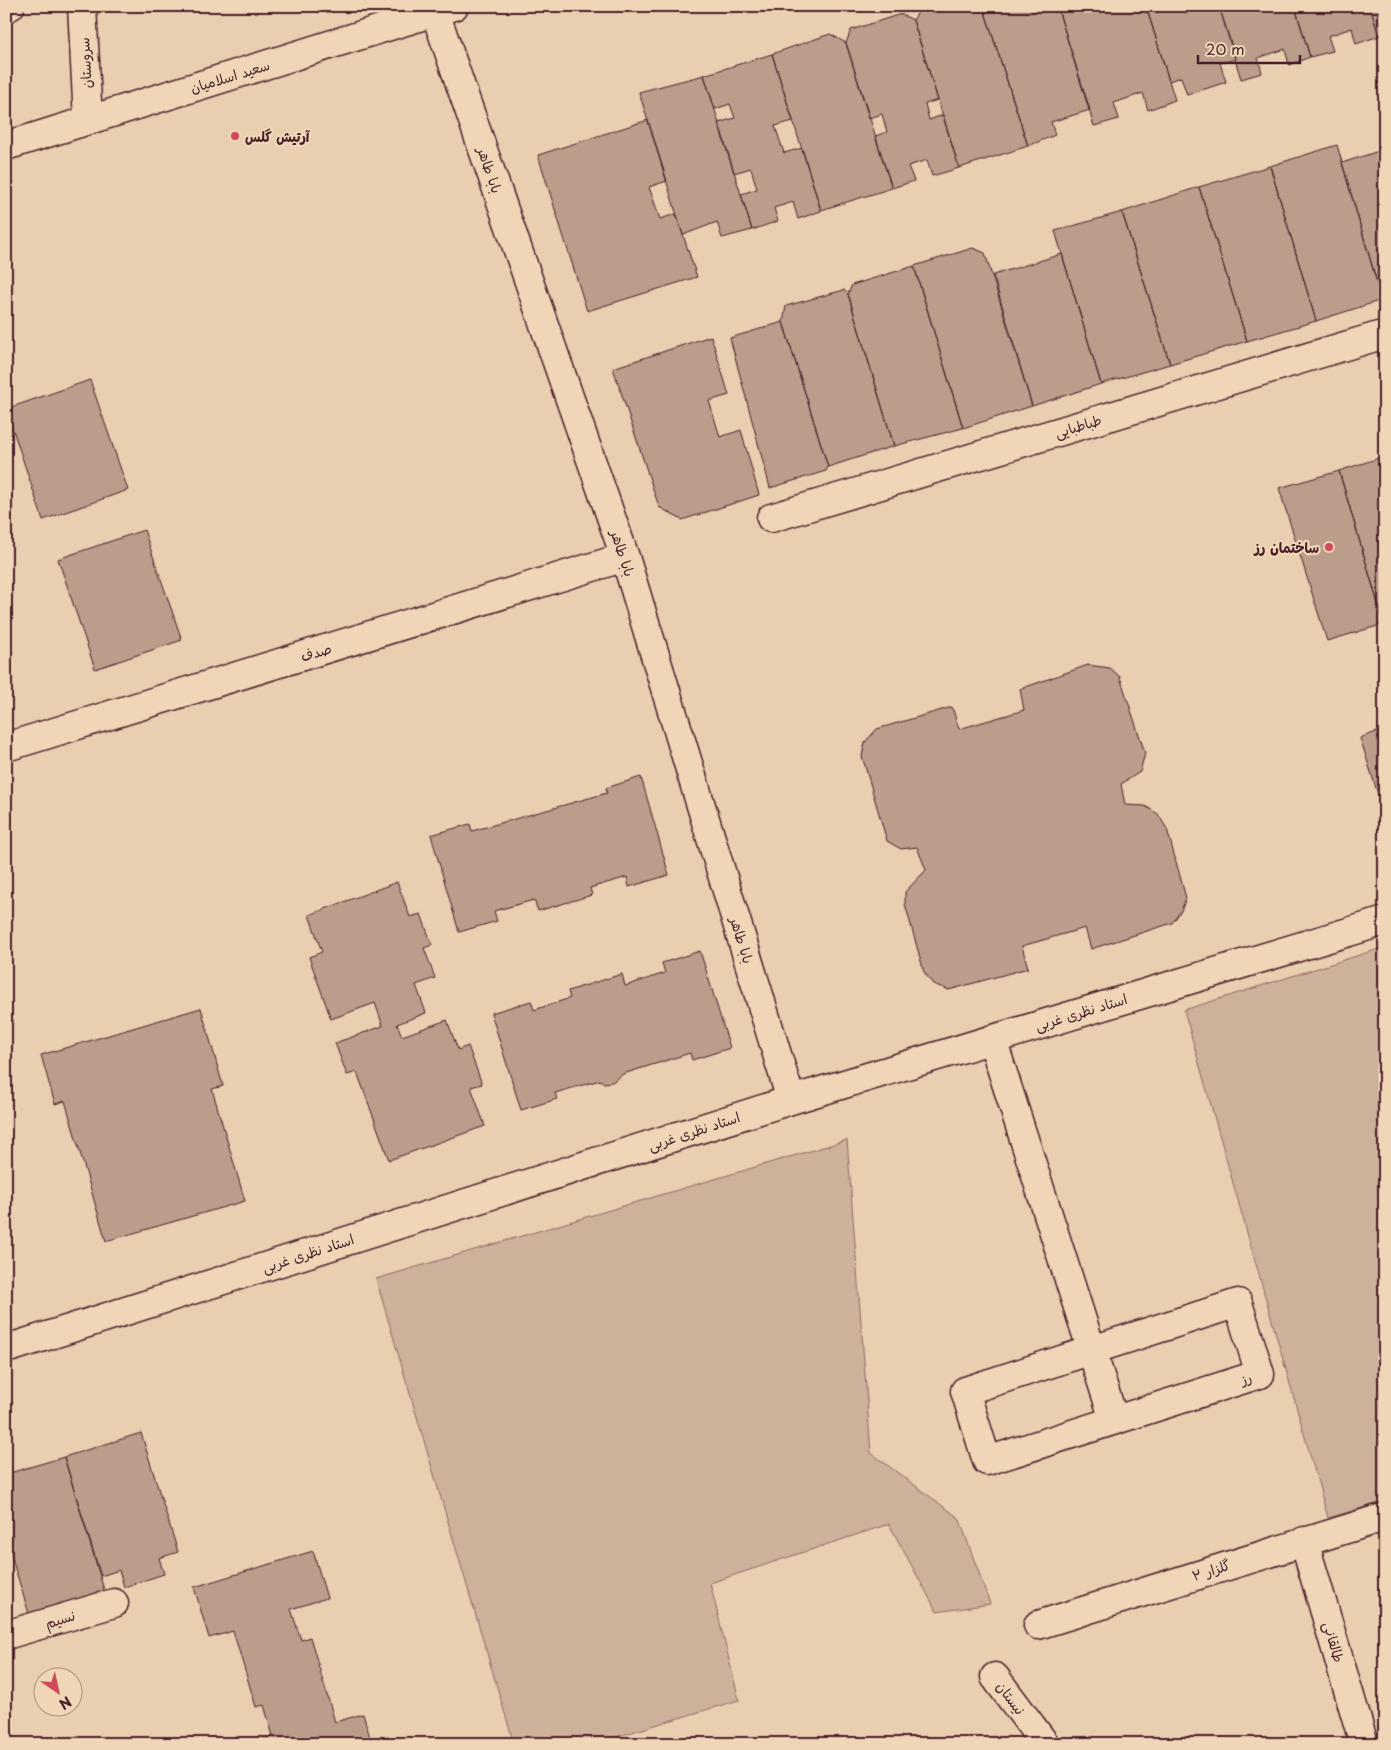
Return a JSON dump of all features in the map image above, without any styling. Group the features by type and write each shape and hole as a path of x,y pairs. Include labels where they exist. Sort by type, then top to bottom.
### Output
{"street":[{"path":"6,8 10,6"},
{"name":"سروستان","path":"82,6 88,120"},
{"name":"سعید اسلامیان","path":"6,146 445,9"},
{"name":"بابا طاهر","path":"445,9 625,557 791,1100"},
{"name":"طباطبایی","path":"771,518 1385,334"},
{"name":"صدف","path":"6,747 625,557"},
{"name":"استاد نظری غربی","path":"6,1349 791,1100 1385,921"},
{"path":"992,1039 1114,1420"},
{"name":"رز","path":"1238,1303 1260,1374 987,1461 965,1391 1091,1351 1238,1303"},
{"name":"گلزار ۲","path":"1038,1625 1385,1517"},
{"name":"طالقانی","path":"1304,1541 1364,1744"},
{"name":"نسیم","path":"6,1635 114,1603"},
{"name":"نیستان","path":"994,1677 1045,1744"}],"shaded area":[{"path":"1385,947 1385,1501 1328,1518 1184,1010"},
{"path":"847,1140 871,1453 959,1518 990,1604 937,1612 889,1524 710,1583 739,1700 592,1744 514,1744 376,1279"}],"building":[{"path":"928,6 983,6 1028,146 959,168 913,20 921,8"},
{"path":"983,6 1057,6 1090,110 1051,122 1055,135 1028,146"},
{"path":"1057,6 1146,6 1175,100 1148,110 1143,93 1114,103 1119,119 1094,126"},
{"path":"1146,6 1219,6 1236,59 1220,63 1226,82 1187,95 1181,77 1169,81"},
{"path":"1219,6 1295,6 1310,57 1289,65 1285,49 1258,58 1262,73 1241,79"},
{"path":"1370,6 1379,36 1356,44 1352,28 1328,36 1333,51 1310,57 1295,7"},
{"path":"1370,6 1385,6 1385,34 1379,36"},
{"path":"901,14 913,20 938,100 925,104 929,120 943,115 959,168 932,176 927,160 908,166 914,181 892,188 875,136 887,132 882,114 869,118 846,43 851,30"},
{"path":"830,34 846,43 892,188 821,210 772,54"},
{"path":"772,54 793,121 775,126 784,153 802,148 821,211 798,219 793,202 774,208 778,221 752,230 741,194 757,189 751,168 734,173 718,123 735,118 730,104 715,109 704,75"},
{"path":"704,75 752,230 722,238 717,222 683,235 639,92"},
{"path":"648,120 667,181 649,187 660,219 676,214 697,277 587,311 538,155"},
{"path":"1337,145 1382,300 1316,321 1270,166"},
{"path":"1385,149 1385,299 1382,300 1342,163"},
{"path":"1270,166 1316,321 1247,341 1199,187"},
{"path":"1199,187 1247,341 1170,364 1122,212"},
{"path":"1122,212 1170,364 1101,384 1055,231"},
{"path":"973,248 985,253 1032,406 963,428 914,266"},
{"path":"1062,254 1101,384 1032,406 993,275"},
{"path":"914,266 963,428 894,446 848,294 852,285"},
{"path":"844,290 848,294 894,446 828,467 783,322 786,306"},
{"path":"783,322 828,467 826,471 770,488 730,338"},
{"path":"711,336 729,395 709,401 720,437 741,430 759,495 682,520 659,507 613,368"},
{"path":"90,380 128,490 43,520 6,409"},
{"path":"1385,456 1385,624 1384,624 1339,471"},
{"name":"ساختمان رز","path":"1339,471 1384,624 1327,641 1279,488"},
{"path":"144,530 182,640 95,669 58,559"},
{"path":"1088,665 1110,668 1120,677 1145,753 1140,772 1121,784 1125,805 1145,806 1158,814 1167,829 1186,898 1181,911 1172,923 1091,949 1085,928 1022,946 1028,968 949,990 933,984 924,972 905,904 905,892 926,870 917,847 901,849 887,841 862,756 865,742 877,729 952,707 959,729 1024,710 1020,689"},
{"path":"1385,729 1385,816 1360,738"},
{"path":"641,777 669,875 629,887 627,877 590,888 592,895 538,911 534,900 494,911 497,921 459,932 431,835 470,824 472,831 607,793 606,788"},
{"path":"397,882 410,917 421,914 432,945 424,948 435,978 416,985 426,1013 397,1024 402,1036 447,1020 458,1050 468,1046 482,1084 471,1087 485,1126 389,1160 357,1072 347,1075 335,1043 383,1026 375,1003 331,1019 309,957 322,952 309,915"},
{"path":"700,951 730,1048 692,1060 690,1053 623,1074 612,1082 604,1083 600,1080 555,1093 557,1099 521,1110 491,1013 531,1001 534,1010 570,998 568,991 622,974 625,986 665,973 662,963"},
{"path":"201,1008 223,1086 212,1089 245,1201 106,1241 65,1101 55,1104 41,1055"},
{"path":"141,1433 178,1552 159,1558 164,1574 124,1587 119,1570 101,1576 64,1457"},
{"path":"64,1457 105,1593 30,1617 6,1539 6,1474"},
{"path":"313,1551 327,1598 291,1609 301,1640 310,1637 335,1722 363,1714 372,1744 246,1744 273,1736 264,1705 256,1707 233,1631 209,1638 194,1587"}],"place":[{"name":"آرتیش گلس","path":"235,136"},
{"name":"ساختمان رز","path":"1329,547"}]}
